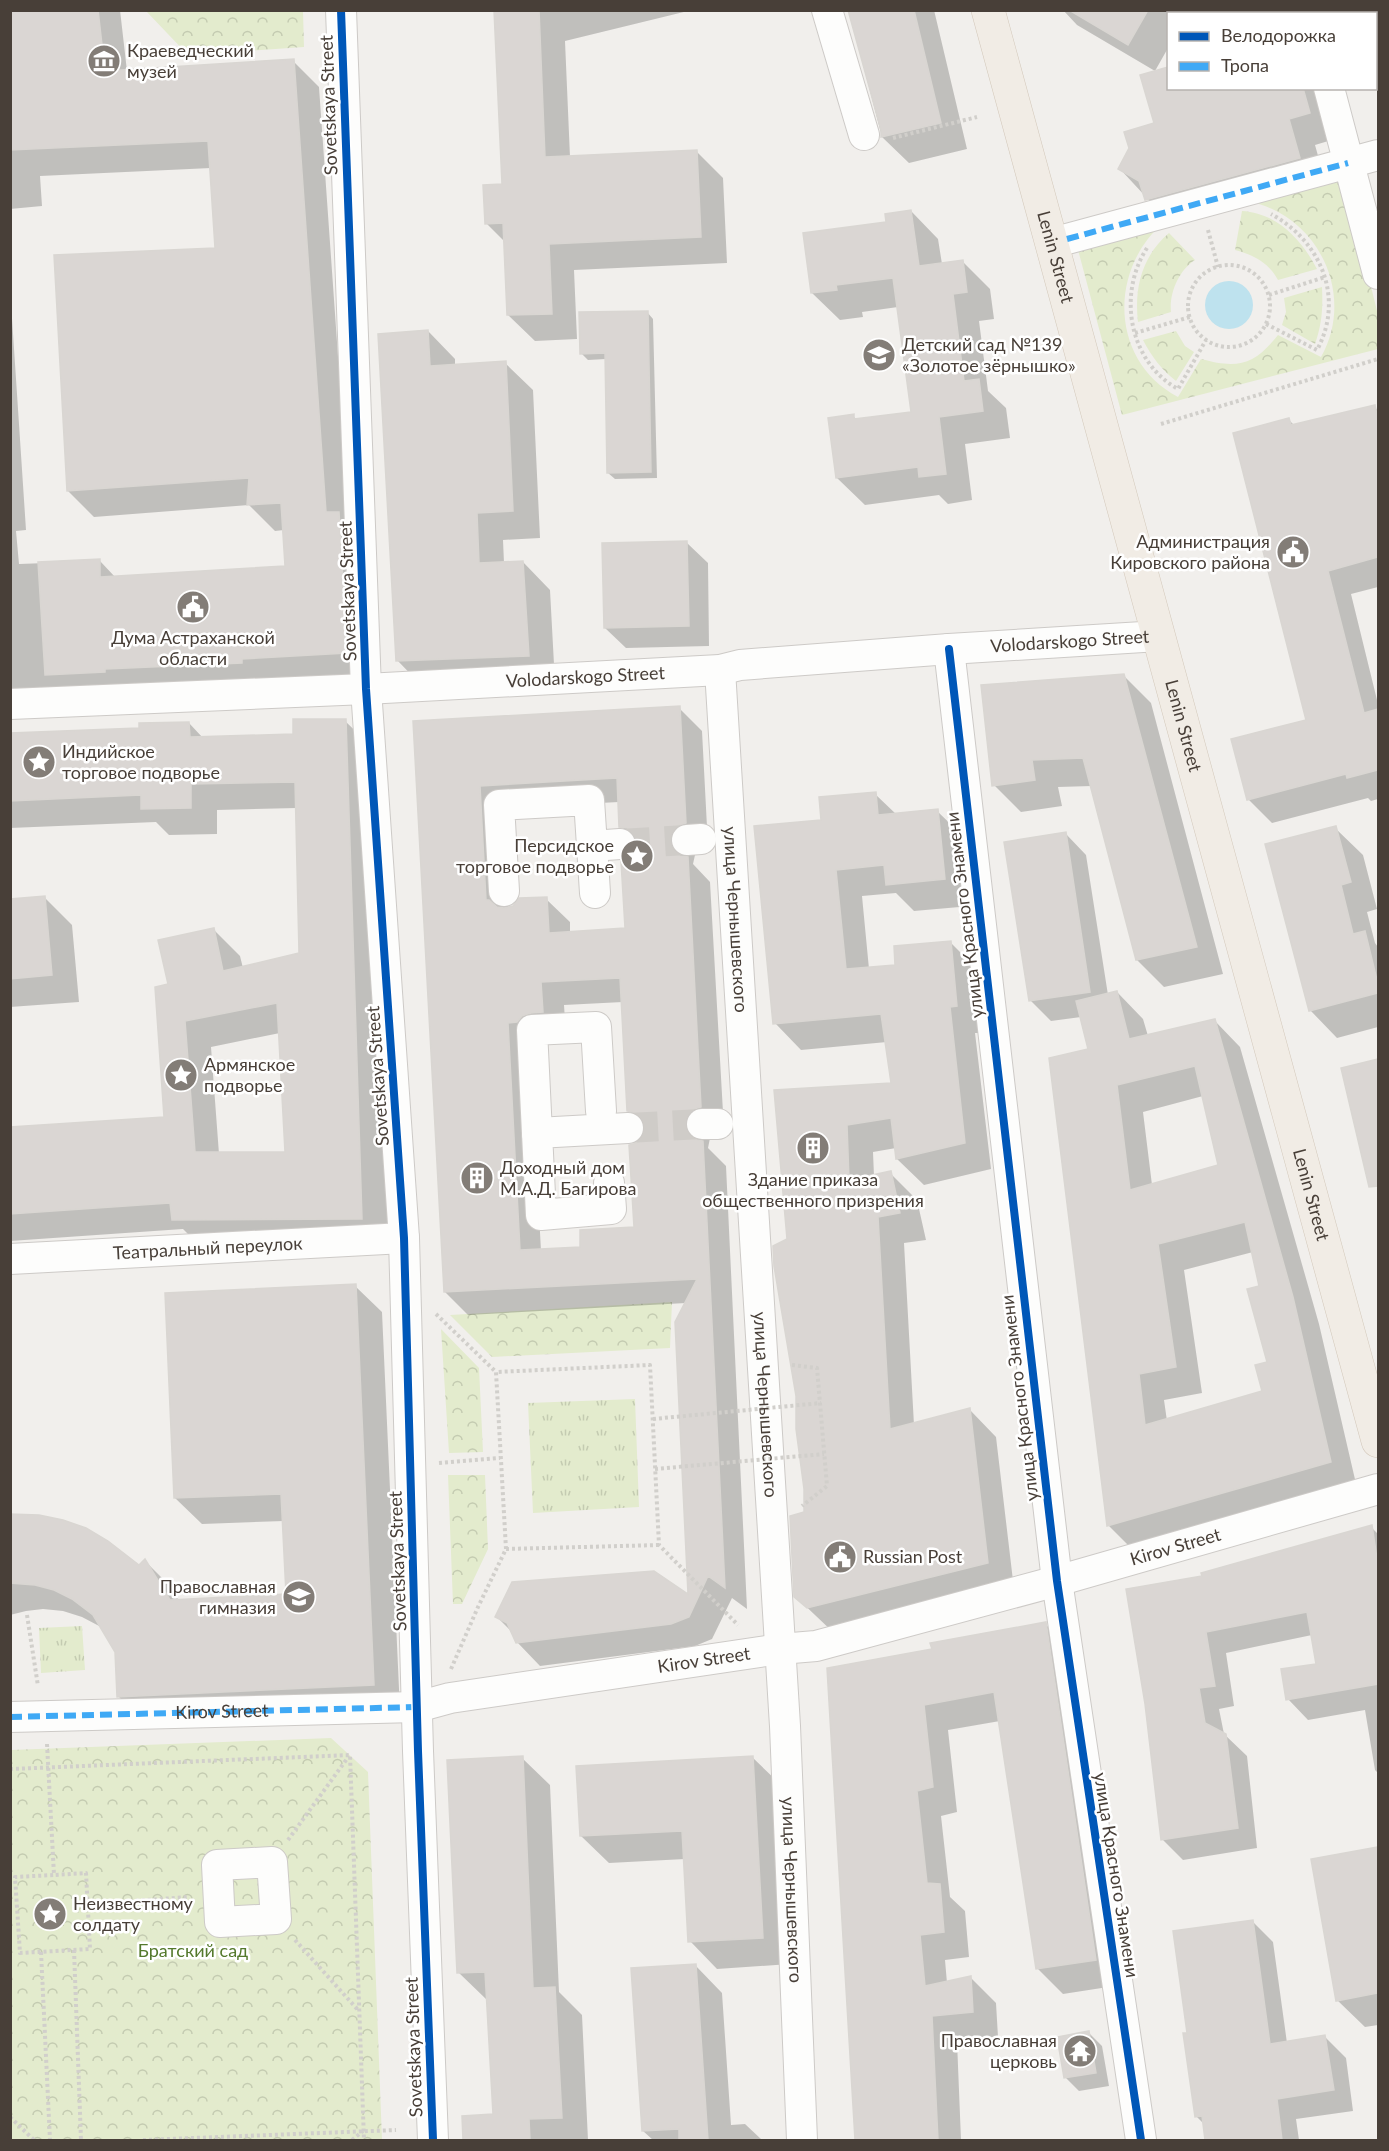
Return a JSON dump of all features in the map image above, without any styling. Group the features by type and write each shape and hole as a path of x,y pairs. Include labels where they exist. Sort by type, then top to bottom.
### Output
{"main road":[{"name":"Lenin Street","path":"988,10 1378,1441"}],"street":[{"name":"Sovetskaya Street","path":"341,10 366,689 404,1238 417,1707 433,2140"},
{"path":"827,10 864,135"},
{"path":"1330,90 1378,274"},
{"path":"1067,239 1378,156"},
{"name":"Volodarskogo Street","path":"10,704 366,689 720,669 740,665 949,649 1159,636"},
{"name":"улица Красного Знамени","path":"949,649 1056,1581 1141,2140"},
{"name":"улица Чернышевского","path":"720,669 780,1640 802,2140"},
{"path":"504,891 499,805 589,800 606,845 595,893"},
{"path":"601,1111 596,1027 532,1030 541,1215 611,1209 609,1183"},
{"path":"537,1133 628,1128"},
{"name":"Театральный переулок","path":"10,1259 404,1238"},
{"name":"Kirov Street","path":"10,1718 417,1707 450,1698 780,1640 816,1646 1056,1581 1378,1489"},
{"path":"272,1862 276,1919 220,1922 219,1894 217,1865 272,1862"}],"path":[{"path":"864,135 872,144 976,117"},
{"path":"1202,203 1218,267"},
{"path":"1266,324 1317,350 1327,326 1329,307 1325,277 1313,250 1300,233 1285,221 1267,212"},
{"path":"1152,243 1137,268 1130,305 1135,333 1146,360 1159,375 1178,389 1206,339"},
{"path":"1240,266 1253,272 1263,282 1269,295 1270,309 1266,324 1260,334 1248,342 1235,346 1221,346 1206,339 1199,333 1188,309 1194,284 1203,274 1218,267 1240,266"},
{"path":"1269,295 1325,277"},
{"path":"1135,333 1191,317"},
{"path":"1161,424 1378,359"},
{"path":"430,1308 496,1372 506,1549 477,1607 449,1674"},
{"path":"788,1364 817,1368 821,1403 827,1486 799,1508"},
{"path":"496,1372 650,1365 659,1545 746,1633 780,1640"},
{"path":"653,1419 821,1403"},
{"path":"655,1469 824,1454"},
{"path":"435,1463 501,1458"},
{"path":"506,1549 659,1545"},
{"path":"27,1616 42,1716"},
{"path":"48,1749 54,1875"},
{"path":"272,1862 350,1755"},
{"path":"86,1873 90,1949 20,1953 18,1910 15,1877 86,1873"},
{"path":"88,1904 219,1894"},
{"path":"10,1910 18,1910"},
{"path":"276,1919 359,2010"},
{"path":"74,1950 81,2140"},
{"path":"41,1952 50,2140"},
{"path":"10,2117 34,2140"},
{"path":"143,2140 396,2130"},
{"path":"352,2140 363,2131"}],"green space":[{"path":"146,11 303,11 304,47 188,55"},
{"path":"1343,173 1378,315 1378,349 1122,415 1077,246 1162,224 1144,244 1132,266 1126,291 1125,315 1129,340 1140,362 1156,381 1178,397 1201,359 1225,364 1244,362 1261,353 1278,335 1321,357 1330,335 1334,311 1333,288 1326,266 1315,246 1300,228 1281,214 1259,204 1257,196"},
{"path":"1242,211 1266,217 1287,230 1304,248 1317,269 1278,280 1260,260 1235,250"},
{"path":"1169,233 1195,260 1184,270 1176,283 1171,312 1138,322 1137,297 1142,273 1152,252"},
{"path":"1322,287 1322,316 1315,344 1282,325 1286,312 1284,298"},
{"path":"1176,331 1185,346 1194,352 1176,381 1157,362 1143,340"},
{"path":"672,1302 670,1348 492,1357 450,1315"},
{"path":"441,1329 479,1368 483,1452 449,1453"},
{"path":"635,1399 639,1507 533,1513 528,1403"},
{"path":"448,1475 485,1475 488,1549 462,1604 453,1604"},
{"path":"82,1626 85,1670 41,1673 39,1628"},
{"name":"Братский сад","path":"331,1738 368,1772 382,2140 11,2140 11,1750"}],"water":[{"path":"1229,281 1246,288 1253,305 1246,322 1229,329 1212,322 1205,305 1212,288"}],"building":[{"path":"13,10 98,10 105,71 294,59 326,512 339,512 347,653 242,659 242,663 105,669 105,672 45,675 38,562 100,559 100,577 285,566 281,503 247,505 249,478 67,491 54,255 215,248 208,141 10,150 10,12"},
{"path":"494,10 539,10 545,157 697,150 701,237 549,244 552,314 507,315 503,223 485,224 483,185 502,184"},
{"path":"848,10 914,10 941,123 881,137"},
{"path":"1069,10 1148,10 1128,45"},
{"path":"1167,67 1167,90 1304,90 1310,113 1289,119 1300,158 1145,200 1139,181 1118,169 1129,148 1124,132 1154,123 1140,75"},
{"path":"911,210 919,266 963,260 967,292 953,294 964,381 979,379 983,411 939,417 946,474 919,477 918,467 836,478 828,418 854,414 854,419 911,412 893,278 836,285 837,290 811,293 803,233 886,222 885,214"},
{"path":"648,311 651,472 607,473 605,353 580,354 579,312"},
{"path":"428,330 430,366 506,361 513,511 477,513 479,563 523,561 529,656 396,661 378,334"},
{"path":"1375,405 1378,420 1378,557 1328,571 1364,713 1378,709 1378,770 1347,778 1346,774 1247,800 1231,739 1306,720 1233,433 1289,418 1291,425"},
{"path":"687,541 689,626 604,628 602,543"},
{"path":"1124,674 1197,947 1136,960 1083,758 1032,760 1035,780 992,786 981,685"},
{"path":"680,706 686,823 677,826 672,832 670,841 673,850 680,856 688,857 701,1107 687,1115 685,1125 693,1139 703,1141 725,1588 708,1576 689,1617 671,1624 516,1643 507,1623 495,1617 512,1582 654,1571 688,1594 675,1322 697,1279 444,1292 413,721","holes":["617,778 619,827 627,828 634,834 637,843 635,852 630,858 621,861 625,928 549,933 547,897 519,898 513,906 504,908 497,907 486,900 480,786","620,978 627,1111 636,1113 642,1118 645,1126 643,1136 637,1143 629,1145 634,1227 580,1230 580,1247 520,1250 508,1023 517,1022 522,1016 531,1013 543,1012 541,982"]},
{"path":"293,719 346,719 362,1219 172,1220 170,1203 10,1214 10,1127 164,1117 155,987 168,984 158,940 214,928 223,971 299,953 295,782 191,784 191,808 141,809 141,795 10,801 10,733 139,728 139,723 189,722 190,737 293,734","holes":["277,1003 285,1152 195,1152 185,1021"]},
{"path":"876,792 878,815 938,809 945,879 886,885 884,865 836,870 846,969 895,965 894,946 951,941 957,1006 950,1007 965,1143 896,1159 891,1118 847,1125 849,1180 891,1171 900,1213 878,1217 890,1429 970,1408 988,1563 807,1608 794,1597 790,1516 804,1512 804,1489 796,1429 796,1396 774,1266 773,1246 787,1239 774,1090 891,1083 881,1014 773,1024 754,826 821,820 819,797"},
{"path":"1336,826 1351,882 1341,885 1353,934 1365,931 1378,984 1378,993 1309,1011 1265,844"},
{"path":"1066,832 1090,992 1029,1001 1004,842"},
{"path":"45,896 52,975 10,979 10,899"},
{"path":"1117,991 1129,1039 1215,1019 1293,1297 1331,1462 1107,1526 1049,1058 1088,1049 1076,1001","holes":["1195,1066 1218,1165 1130,1190 1117,1085","1245,1222 1259,1286 1247,1289 1267,1362 1255,1365 1262,1391 1145,1425 1139,1374 1176,1367 1158,1244"]},
{"path":"1378,1059 1378,1186 1369,1187 1341,1068"},
{"path":"356,1284 374,1685 117,1697 115,1652 93,1615 72,1599 54,1590 35,1585 10,1583 10,1514 39,1515 63,1520 86,1528 108,1541 139,1565 145,1559 170,1600 286,1594 281,1494 174,1498 165,1293"},
{"path":"1372,1525 1378,1565 1378,1684 1286,1700 1281,1669 1316,1664 1307,1612 1206,1632 1215,1686 1199,1688 1205,1723 1226,1734 1238,1828 1161,1840 1145,1704 1126,1589 1202,1576 1201,1573"},
{"path":"1046,1622 1096,1960 1036,1969 994,1692 924,1705 933,1787 917,1791 927,1883 940,1884 944,1932 920,1935 925,1986 971,1976 973,2012 932,2016 938,2140 855,2140 827,1668 932,1649 930,1643"},
{"path":"523,1756 533,1988 555,1987 562,2118 529,2119 530,2140 463,2140 462,2116 493,2114 485,1972 457,1973 447,1760"},
{"path":"753,1756 763,1938 688,1942 682,1831 580,1836 576,1766"},
{"path":"1378,1847 1378,1993 1336,2001 1311,1859"},
{"path":"1253,1920 1270,2044 1325,2035 1334,2090 1277,2099 1282,2140 1205,2140 1202,2116 1195,2117 1183,2033 1187,2033 1173,1931"},
{"path":"696,1964 708,2140 679,2140 679,2129 642,2131 631,1968"},
{"path":"1089,2031 1096,2073 1064,2078 1057,2037"}],"tunnel":[{"path":"620,844 687,840"},
{"path":"628,1128 702,1124"}],"marked path":[{"path":"1067,239 1348,163"},
{"path":"10,1717 417,1707"}],"cycle path":[{"path":"341,10 366,689 404,1238 418,1751 433,2140"},
{"path":"949,649 1057,1581 1141,2140"}],"place":[{"name":"Краеведческий музей","path":"104,61"},
{"name":"Детский сад №139 «Золотое зёрнышко»","path":"879,355"},
{"name":"Администрация Кировского района","path":"1293,552"},
{"name":"Дума Астраханской области","path":"193,607"},
{"name":"Индийское торговое подворье","path":"39,762"},
{"name":"Персидское торговое подворье","path":"637,856"},
{"name":"Армянское подворье","path":"181,1075"},
{"name":"Здание приказа общественного призрения","path":"813,1148"},
{"name":"Доходный дом М.А.Д. Багирова","path":"477,1178"},
{"name":"Russian Post","path":"840,1557"},
{"name":"Православная гимназия","path":"299,1597"},
{"name":"Неизвестному солдату","path":"50,1914"},
{"name":"Православная церковь","path":"1080,2051"}]}
